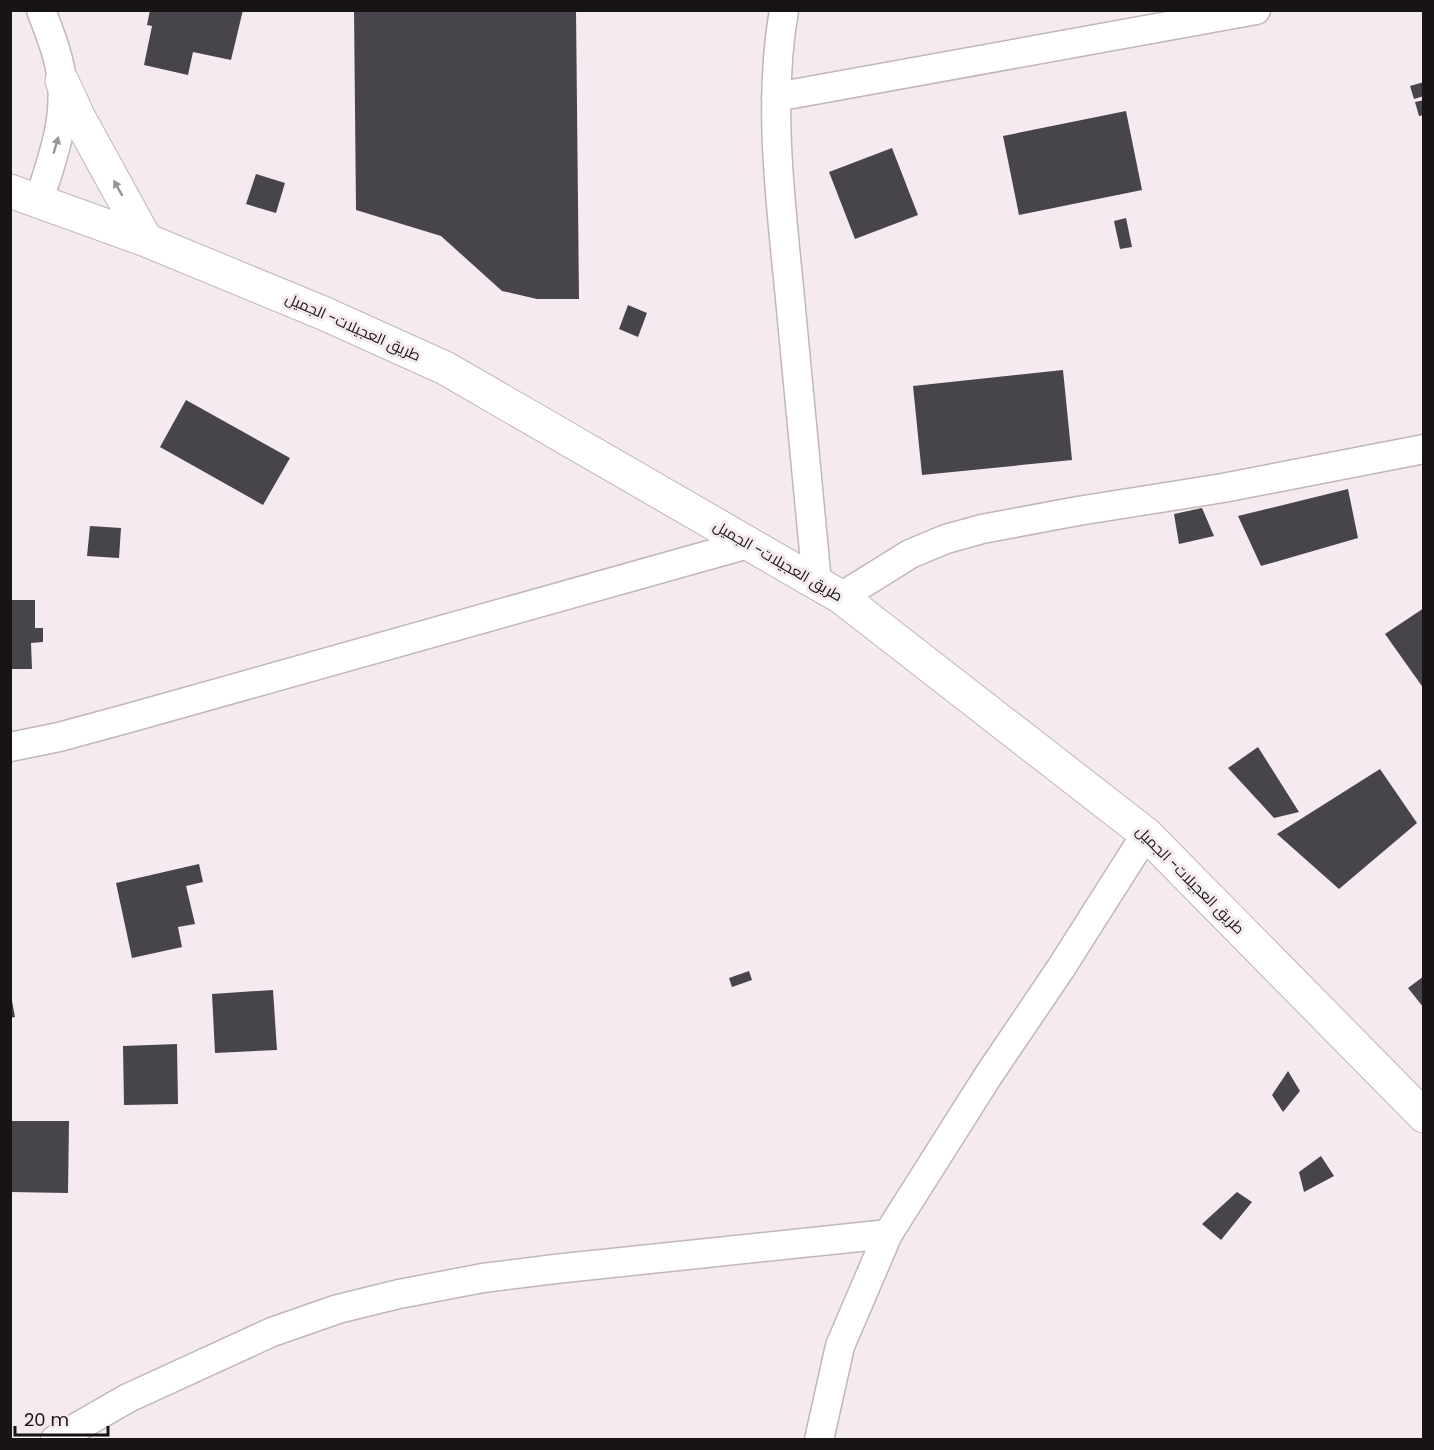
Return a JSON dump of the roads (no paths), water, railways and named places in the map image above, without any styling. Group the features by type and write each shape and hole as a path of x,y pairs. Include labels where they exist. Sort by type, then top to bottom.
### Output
{"main road":[{"path":"62,81 79,118 146,240"},
{"name":"طريق العجيلات- الجميل","path":"25,196 146,240 323,313 445,368 829,590 1146,834 1424,1116"}],"street":[{"path":"25,196 60,131 63,112 62,81 55,49 41,10"},
{"path":"784,10 780,31 776,97 781,207 829,590 946,539 982,529 1223,488 1424,449"},
{"path":"776,97 1256,10"},
{"path":"10,747 59,737 129,718 748,544"},
{"path":"819,1440 840,1346 888,1234 1146,834"},
{"path":"55,1440 128,1398 272,1332 338,1309 483,1278 888,1234"}]}
